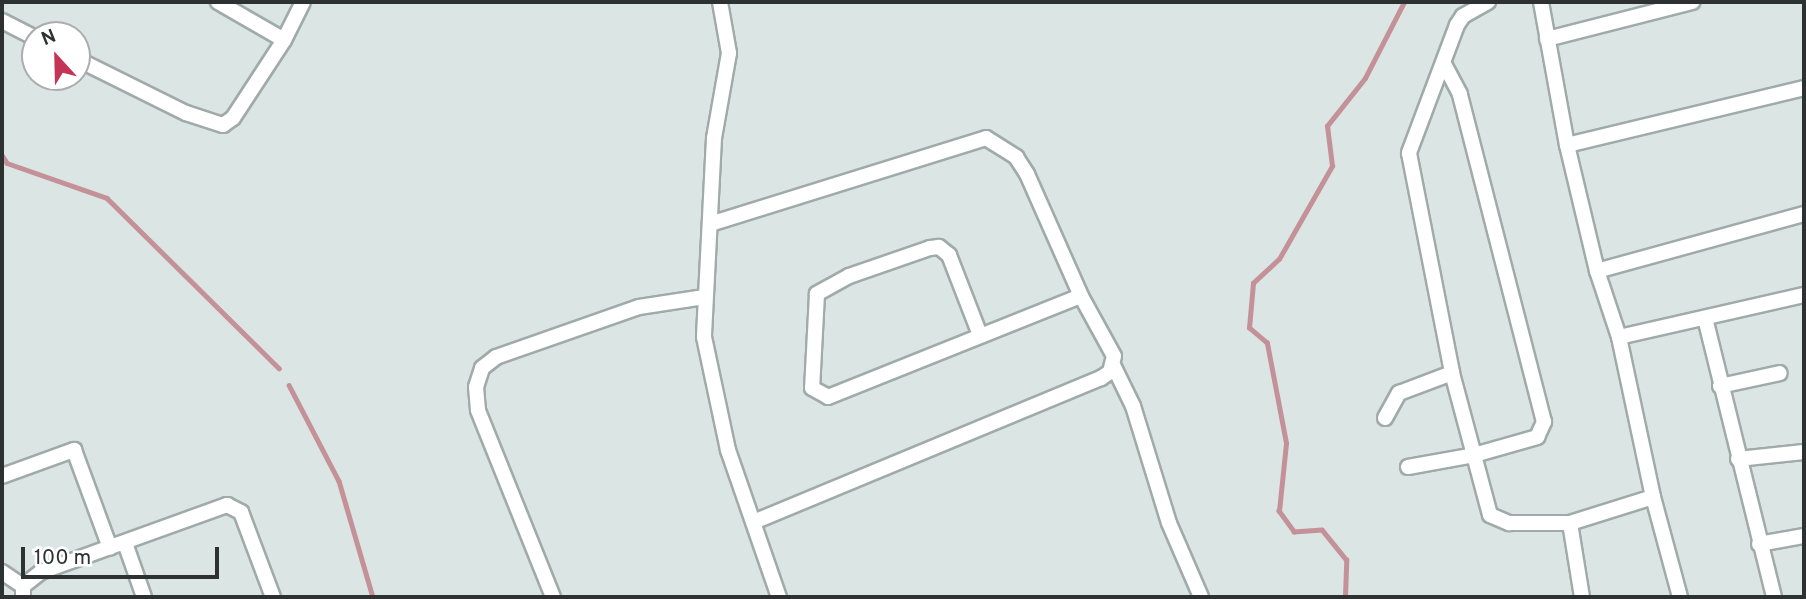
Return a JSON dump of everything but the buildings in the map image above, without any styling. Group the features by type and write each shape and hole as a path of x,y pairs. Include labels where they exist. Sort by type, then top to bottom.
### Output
{"street":[{"path":"218,2 284,40"},
{"path":"91,66 219,125 233,118 284,40 303,2"},
{"path":"720,2 729,53 714,138 704,337 712,387 728,450 756,521 779,597"},
{"path":"1488,2 1463,16 1409,153 1452,373 1495,519 1536,526 1570,523 1653,497"},
{"path":"1541,2 1567,145 1597,271 1619,337 1653,497 1680,597"},
{"path":"1548,39 1692,2"},
{"path":"2,22 21,31"},
{"path":"1408,467 1474,455 1537,437 1544,422 1460,94 1444,64"},
{"path":"1567,145 1804,88"},
{"path":"710,224 986,138 1016,157 1027,174 1081,296 1114,356 1113,365 1133,406 1169,523 1201,597"},
{"path":"1597,271 1804,214"},
{"path":"981,335 949,255 939,247 930,248 849,276 817,294 812,388 828,397 1081,296"},
{"path":"1619,337 1804,295"},
{"path":"553,597 478,410 476,387 482,368 496,357 639,307 704,297"},
{"path":"1705,318 1774,597"},
{"path":"756,521 1101,378 1113,365"},
{"path":"1385,418 1399,393 1452,373"},
{"path":"1720,386 1780,373"},
{"path":"2,476 74,450 110,548"},
{"path":"1738,459 1804,452"},
{"path":"2,572 23,592 41,572 232,505 241,512 273,597"},
{"path":"1570,523 1582,597"},
{"path":"1759,544 1804,536"},
{"path":"125,543 144,597"}],"waterway":[{"path":"1345,597 1346,560 1322,530 1294,532 1279,511 1286,443 1267,343 1249,328 1253,283 1279,259 1332,166 1327,126 1365,78 1404,2"},
{"path":"2,155 7,163 107,198 279,368"},
{"path":"289,385 339,481 373,597"}]}
